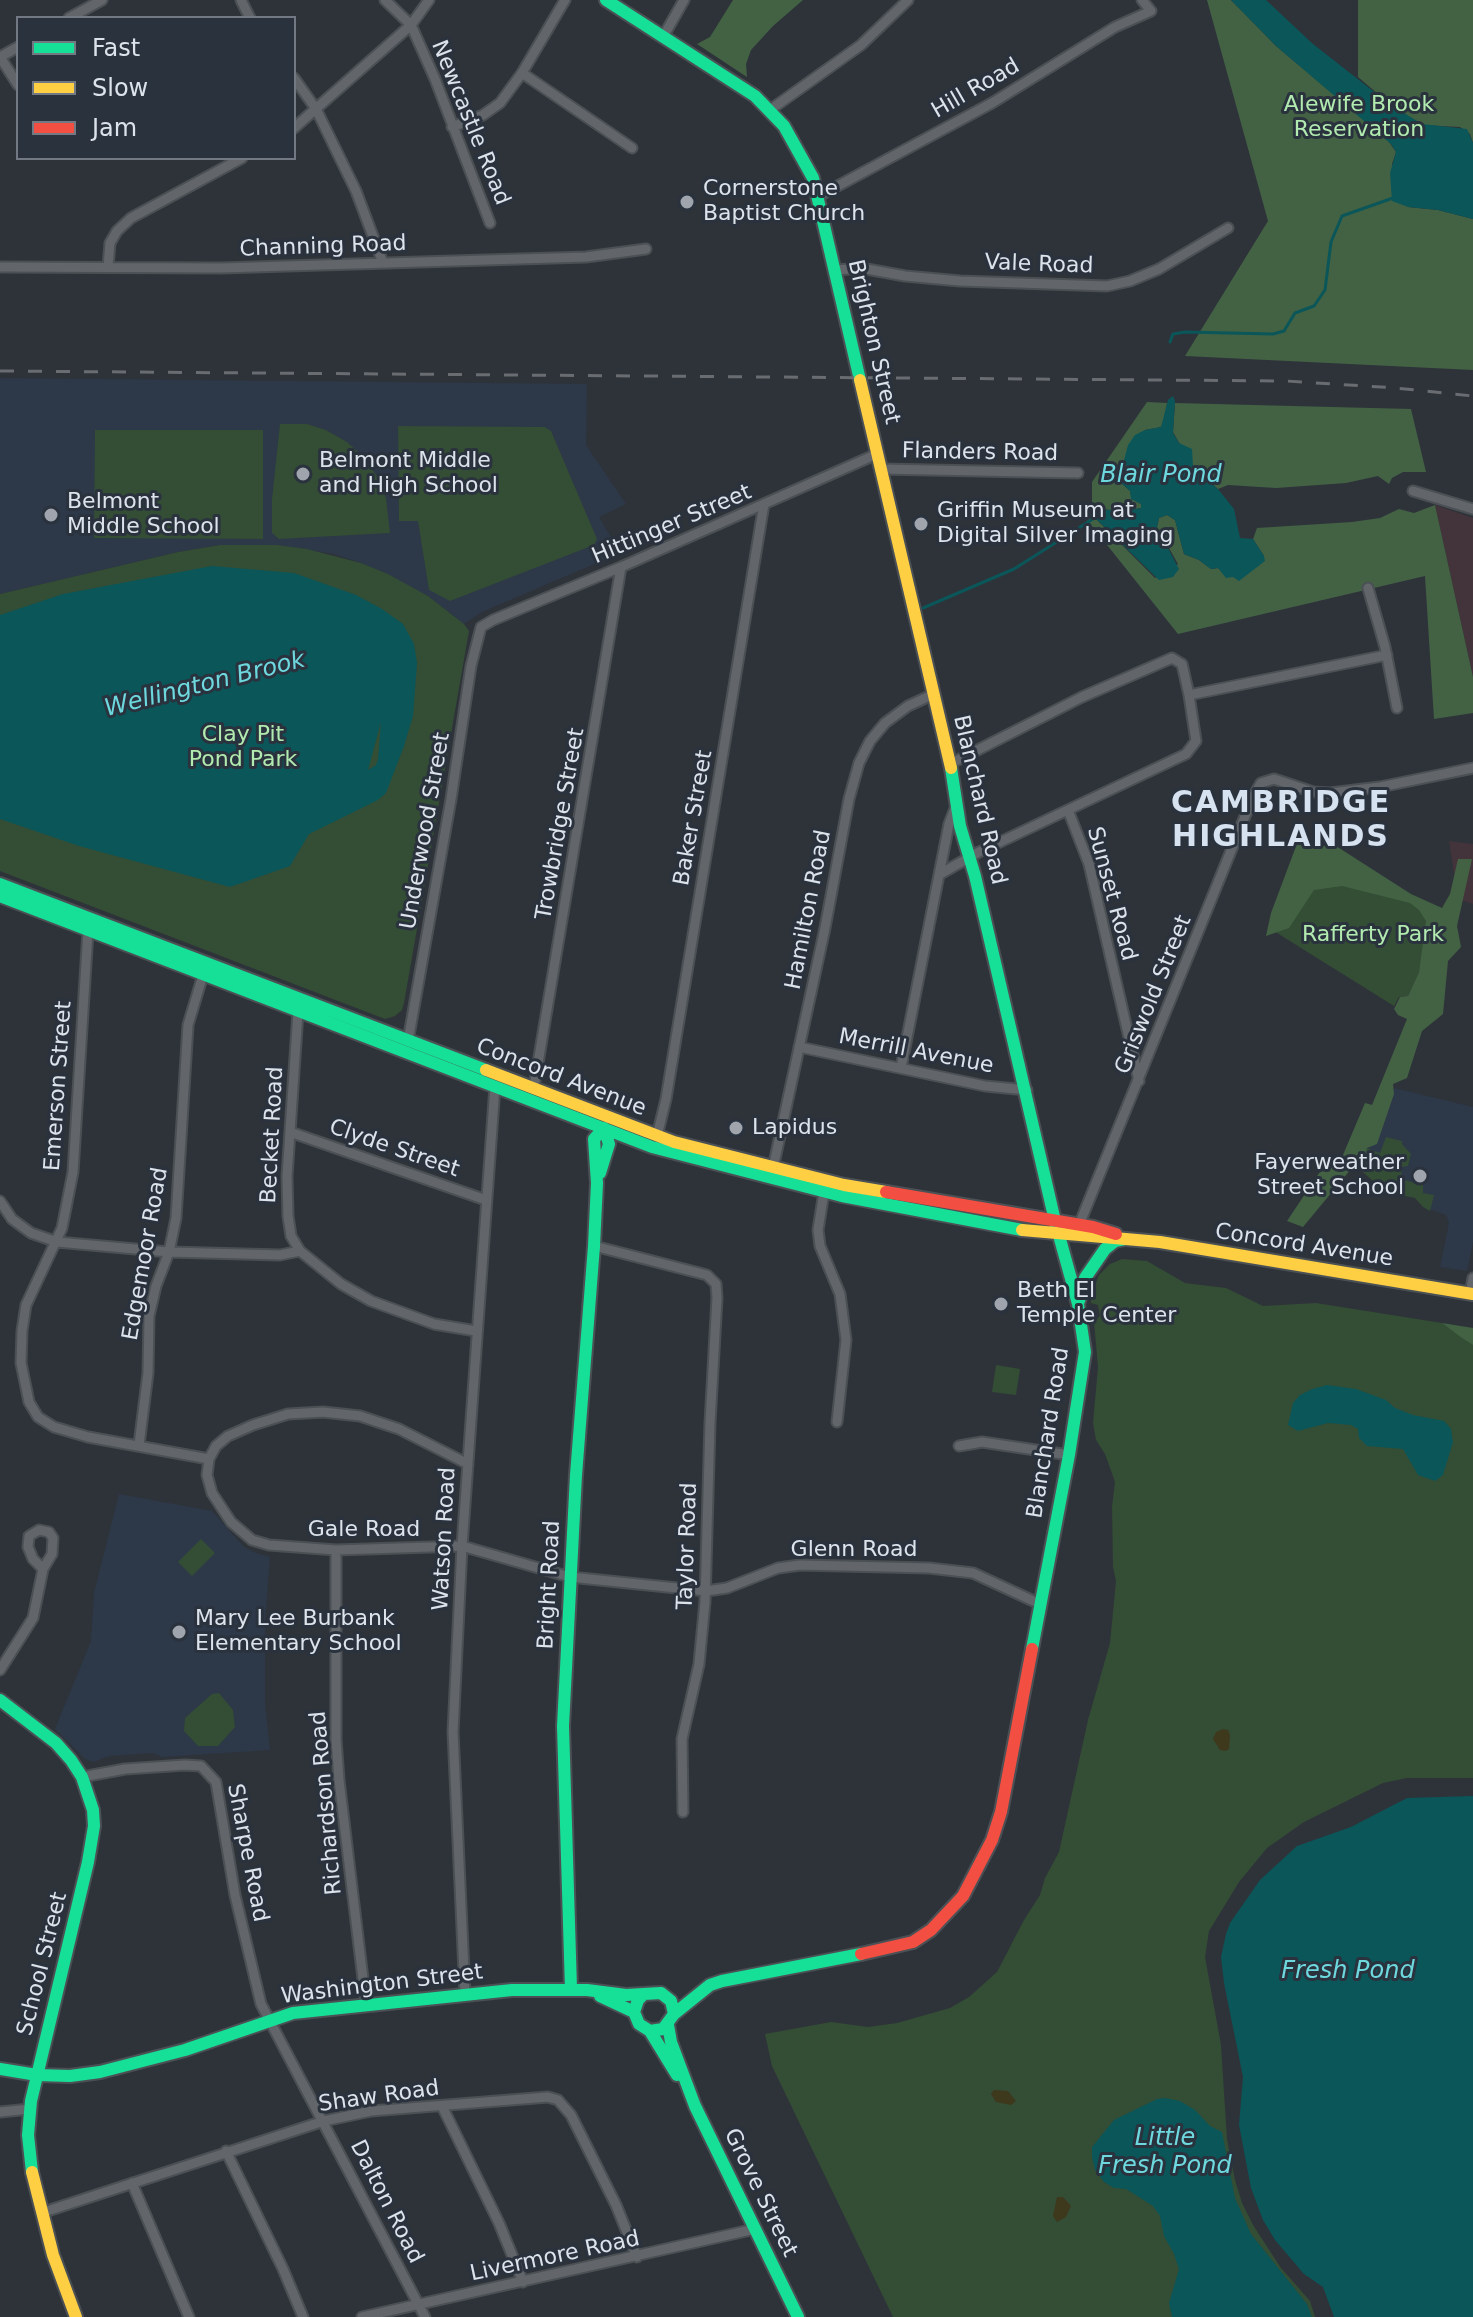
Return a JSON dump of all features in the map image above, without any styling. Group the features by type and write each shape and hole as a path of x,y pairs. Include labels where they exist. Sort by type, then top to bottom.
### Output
{"street":[{"path":"73,16 102,0"},
{"name":"Newcastle Road","path":"385,0 411,25 490,223"},
{"path":"296,126 411,25 429,0"},
{"path":"452,127 483,115 500,103 522,73 565,0"},
{"name":"Brighton Street","path":"606,0 740,85 770,110 804,158 819,196 912,600"},
{"path":"663,37 684,0"},
{"path":"770,110 861,45 908,0"},
{"name":"Hill Road","path":"819,196 992,103 1115,27 1151,11 1142,0"},
{"path":"0,57 16,82"},
{"path":"522,73 632,148"},
{"path":"296,81 316,109 356,191 383,263"},
{"path":"108,267 110,243 131,218 238,160"},
{"name":"Vale Road","path":"836,270 861,268 960,281 1107,286 1159,269 1228,228"},
{"name":"Channing Road","path":"0,267 221,268 586,257 646,249"},
{"name":"Hittinger Street","path":"481,627 877,454"},
{"name":"Flanders Road","path":"881,469 1078,473"},
{"path":"1413,491 1473,509"},
{"name":"Baker Street","path":"654,1142 666,1099 764,504"},
{"name":"Trowbridge Street","path":"533,1093 621,567"},
{"path":"1368,588 1387,655 1397,708"},
{"name":"Blanchard Road","path":"667,1997 679,1998 701,1992 722,1981 913,1942 931,1930 963,1896 992,1840 1001,1812 1069,1455 1085,1363 1084,1336 969,856 912,600"},
{"name":"Underwood Street","path":"406,1046 451,799 471,666 481,627"},
{"path":"1189,695 1387,655"},
{"path":"940,874 969,856 1192,749 1196,741 1182,664 1172,658 1159,662 950,764"},
{"name":"Hamilton Road","path":"773,1168 859,763 870,741 885,723 908,706 934,694"},
{"name":"Griswold Street","path":"1079,1225 1252,799 1265,781 1274,779 1313,792 1330,793 1380,787 1473,768"},
{"path":"901,1068 949,824 957,804"},
{"name":"Sunset Road","path":"1068,810 1089,864 1139,1081"},
{"name":"Concord Avenue","path":"2,893 533,1093 654,1142 824,1192 1059,1236 1128,1238"},
{"name":"Emerson Street","path":"88,924 73,1172 64,1221 26,1305 22,1331 21,1363 29,1402 38,1417 66,1432 209,1459"},
{"name":"Edgemoor Road","path":"139,1445 148,1373 149,1316 169,1252 180,1172 188,1025 205,970"},
{"name":"Becket Road","path":"299,1006 288,1216 291,1236 300,1251"},
{"name":"Merrill Avenue","path":"799,1047 985,1086 1027,1090"},
{"name":"Watson Road","path":"465,1994 453,1732 476,1331 496,1080"},
{"name":"Bright Road","path":"571,1989 563,1726 597,1183 609,1144 605,1122"},
{"name":"Clyde Street","path":"290,1132 486,1200"},
{"name":"Concord Avenue","path":"654,1142 876,1192 1079,1225 1128,1238 1472,1294"},
{"path":"824,1192 818,1230 820,1246 840,1294 846,1340 837,1422"},
{"path":"0,1201 12,1219 31,1233 57,1242 169,1252 280,1255 300,1251 341,1284 371,1301 434,1324 476,1331"},
{"path":"1078,1304 1085,1278 1105,1249 1115,1241 1128,1238"},
{"name":"Taylor Road","path":"594,1246 707,1275 713,1281 717,1298 707,1494 706,1591 699,1664 682,1739 683,1812"},
{"path":"1472,1294 1473,1278"},
{"path":"209,1459 216,1446 228,1436 253,1425 288,1414 323,1412 360,1416 399,1429 468,1464"},
{"path":"959,1446 982,1442 1069,1455"},
{"name":"Gale Road","path":"209,1459 207,1475 212,1493 231,1522 252,1540 279,1547 336,1550 462,1546 570,1577"},
{"name":"Richardson Road","path":"336,1550 336,1739 366,2004"},
{"name":"Glenn Road","path":"570,1577 706,1591 727,1588 778,1568 800,1565 929,1568 973,1573 1040,1604"},
{"path":"0,1670 33,1618 43,1569"},
{"name":"School Street","path":"2,1706 56,1743 82,1777 93,1810 94,1826 88,1862 37,2075 28,2135 30,2162 41,2213 76,2317"},
{"name":"Sharpe Road","path":"82,1777 125,1769 185,1765 201,1766 211,1774 220,1792 235,1895 261,2004 270,2019"},
{"name":"Washington Street","path":"0,2069 70,2076 123,2067 185,2050 293,2013 366,2004 465,1994 571,1989 643,1995"},
{"name":"Washington Street","path":"587,1990 634,2012"},
{"path":"655,1992 667,1997 671,2001 671,2020 663,2029 650,2031 639,2024 634,2012 643,1995 655,1992"},
{"name":"Blanchard Road","path":"671,2020 701,1992"},
{"name":"Dalton Road","path":"270,2019 425,2317"},
{"name":"Grove Street","path":"671,2020 671,2042 687,2079 687,2087"},
{"name":"Grove Street","path":"650,2031 687,2087 798,2317"},
{"name":"Shaw Road","path":"41,2213 324,2121 371,2111 548,2097 558,2100 571,2115 616,2205 637,2257"},
{"path":"442,2106 499,2223 523,2282"},
{"path":"0,2112 30,2109"},
{"path":"226,2151 303,2317"},
{"path":"132,2183 189,2317"},
{"name":"Livermore Road","path":"362,2317 755,2229"}],"shaded area":[{"name":"Belmont Middle and High School","path":"0,378 587,384 586,445 626,504 599,517 620,553 482,612 464,624 428,596 361,563 334,554 277,545 220,545 178,552 0,594"},
{"path":"1435,505 1473,518 1473,677"},
{"path":"1449,841 1473,844 1473,904 1458,899"},
{"name":"Fayerweather Street School","path":"1394,1088 1473,1107 1473,1242 1467,1271 1440,1267 1449,1223 1446,1215 1423,1207 1415,1198 1371,1189 1373,1181 1363,1172 1369,1136"},
{"name":"Mary Lee Burbank Elementary School","path":"119,1494 212,1511 244,1547 270,1557 265,1622 265,1703 270,1750 162,1757 153,1753 109,1756 94,1762 85,1759 55,1729 91,1641 94,1593"}],"green space":[{"path":"733,0 803,0 751,50 746,64 747,77 697,44 710,37"},
{"name":"Alewife Brook Reservation","path":"1207,0 1231,0 1276,46 1387,139 1396,152 1392,164 1408,207 1438,210 1473,219 1473,370 1185,356 1268,221"},
{"path":"1358,0 1473,0 1473,143 1470,134 1460,127 1422,125 1391,105 1358,77"},
{"path":"1147,402 1167,403 1165,418 1161,427 1145,430 1124,464 1128,470 1124,471 1119,481 1130,491 1132,499 1141,504 1141,508 1130,510 1119,506 1103,509 1094,517 1155,578 1178,564 1157,527 1159,518 1167,515 1175,520 1184,554 1223,573 1264,556 1253,539 1257,528 1352,522 1380,518 1399,509 1414,513 1435,505 1473,677 1473,713 1434,719 1425,576 1178,634 1080,511 1092,502 1092,482"},
{"path":"1175,403 1411,409 1426,472 1403,472 1392,478 1389,484 1378,476 1346,483 1276,488 1228,485 1218,489 1193,467 1173,432"},
{"path":"280,424 307,424 326,430 347,442 362,456 377,476 386,498 390,533 279,539 272,533 272,499"},
{"path":"398,426 545,427 551,431 597,539 594,545 450,601 429,590 418,521 399,521"},
{"path":"95,430 263,430 263,539 94,538"},
{"name":"Clay Pit Pond Park","path":"220,545 277,545 361,563 428,596 469,631 404,1003 395,1016 385,1019 0,871 0,594"},
{"path":"1298,841 1336,846 1411,894 1442,908 1450,894 1458,859 1472,859 1457,926 1461,947 1448,961 1443,1014 1422,1031 1407,1078 1393,1084 1394,1094 1377,1144 1367,1148 1363,1172 1356,1163 1303,1227 1287,1221 1319,1173 1340,1162 1365,1103 1372,1105 1407,1019 1394,1009 1400,997 1408,996 1419,972 1426,921 1410,903 1342,886 1314,890 1289,928 1266,936 1271,913"},
{"name":"Rafferty Park","path":"1332,866 1394,891 1437,920 1408,996 1399,997 1394,1006 1269,928"},
{"path":"1386,1137 1402,1141 1411,1154 1408,1166 1402,1167 1401,1179 1423,1185 1423,1193 1434,1195 1430,1211 1415,1198 1371,1189 1373,1181 1363,1172 1367,1148 1380,1153"},
{"path":"1122,1259 1147,1261 1185,1283 1226,1288 1263,1306 1316,1303 1442,1323 1473,1345 1473,1778 1407,1778 1383,1783 1304,1822 1267,1848 1239,1882 1209,1931 1205,1957 1221,2045 1227,2139 1235,2180 1253,2225 1281,2268 1310,2301 1315,2317 893,2317 772,2066 765,2034 831,2022 868,2027 897,2023 950,2008 969,1997 997,1972 1040,1895 1059,1852 1088,1720 1110,1643 1116,1581 1112,1507 1115,1482 1105,1454 1096,1440 1093,1423 1098,1367 1094,1322 1100,1316 1098,1305 1091,1303 1091,1295 1099,1275 1110,1264"},
{"path":"1442,1323 1473,1328 1473,1345 1462,1338"},
{"path":"996,1365 1020,1369 1016,1395 992,1392"},
{"path":"201,1539 215,1553 192,1576 178,1562"},
{"path":"219,1693 233,1710 235,1727 218,1746 198,1746 184,1731 185,1718 212,1694"}],"sand":[{"path":"1228,1730 1230,1735 1229,1749 1226,1751 1220,1750 1213,1739 1216,1732"},
{"path":"994,2090 1008,2091 1016,2101 1011,2105 996,2102 991,2094"},
{"path":"1057,2197 1063,2197 1071,2206 1066,2217 1057,2222 1053,2216"}],"water":[{"path":"1231,0 1266,0 1313,44 1391,105 1422,124 1467,129 1473,143 1473,219 1392,201 1390,173 1396,152 1391,144 1276,46"},
{"name":"Blair Pond","path":"1173,396 1173,433 1179,443 1192,449 1193,467 1218,489 1234,509 1240,538 1253,539 1264,556 1265,561 1239,581 1233,577 1226,578 1218,568 1211,569 1184,554 1175,520 1167,515 1159,518 1157,527 1179,569 1173,577 1159,580 1094,517 1096,509 1110,510 1119,506 1130,510 1141,508 1141,504 1131,499 1130,491 1119,481 1124,471 1128,470 1128,466 1123,464 1128,445 1135,435 1161,427 1168,400"},
{"name":"Clay Pit Pond Park","path":"212,566 294,573 356,595 382,609 403,624 414,644 417,663 413,716 386,793 378,800 309,834 290,866 230,887 79,846 0,819 0,615 63,594","holes":["381,722 376,765 368,770"]},
{"path":"1327,1385 1356,1389 1386,1400 1395,1408 1413,1415 1444,1421 1451,1429 1453,1442 1443,1475 1435,1481 1418,1475 1403,1449 1367,1446 1359,1438 1358,1429 1351,1425 1328,1423 1298,1431 1288,1425 1293,1403 1300,1395"},
{"name":"Fresh Pond","path":"1473,1796 1473,2317 1334,2317 1323,2287 1304,2274 1275,2240 1263,2220 1251,2188 1239,2125 1243,2077 1221,1957 1226,1934 1230,1923 1260,1880 1297,1846 1351,1827 1407,1798"},
{"name":"Little Fresh Pond","path":"1165,2098 1180,2101 1222,2132 1235,2198 1251,2234 1307,2304 1312,2317 1172,2317 1169,2303 1179,2269 1164,2236 1160,2216 1153,2206 1126,2189 1114,2188 1104,2182 1095,2170 1092,2157 1092,2147 1114,2120"}],"waterway":[{"name":"Wellington Brook","path":"1170,342 1173,334 1185,332 1273,334 1284,331 1295,313 1314,306 1325,290 1331,242 1342,216 1393,198"},
{"name":"Wellington Brook","path":"923,608 1014,569 1096,517"}],"railway":[{"path":"0,371 1286,381 1473,396"}],"traffic: fast":[{"path":"606,0 755,96 784,126 813,178 860,380"},
{"path":"951,768 960,826 975,876 1055,1221 1078,1304 1085,1352 1032,1649"},
{"path":"0,884 486,1070"},
{"path":"0,896 652,1147 842,1196 1022,1230"},
{"path":"600,1173 609,1144 604,1128"},
{"path":"571,1989 563,1726 576,1475 594,1246 597,1183 594,1139 604,1128"},
{"path":"1079,1301 1085,1278 1105,1249 1115,1241 1125,1239"},
{"path":"0,1700 56,1743 71,1760 82,1777 93,1810 94,1826 88,1862 31,2101 28,2135 32,2172"},
{"path":"674,2014 710,1985 722,1981 861,1954"},
{"path":"0,2069 70,2076 100,2072 185,2050 293,2013 512,1990 587,1990 626,1995 661,1993 671,2001 674,2014 663,2029 650,2031 639,2024 634,2012 643,1995"},
{"path":"600,1996 634,2012"},
{"path":"668,2025 671,2042 695,2106 798,2317"},
{"path":"650,2031 677,2075"}],"traffic: slow":[{"path":"860,380 951,768"},
{"path":"486,1070 674,1142 844,1185 886,1192"},
{"path":"1022,1230 1160,1242 1473,1294"},
{"path":"32,2172 53,2255 76,2317"}],"traffic: jam":[{"path":"886,1192 1093,1227 1116,1234"},
{"path":"861,1954 913,1942 931,1930 963,1896 992,1840 1001,1812 1032,1649"}],"place":[{"name":"Cornerstone Baptist Church","path":"687,202"},
{"name":"Belmont Middle and High School","path":"303,474"},
{"name":"Belmont Middle School","path":"51,515"},
{"name":"Griffin Museum at Digital Silver Imaging","path":"921,524"},
{"name":"Lapidus","path":"736,1128"},
{"name":"Fayerweather Street School","path":"1420,1176"},
{"name":"Beth El Temple Center","path":"1001,1304"},
{"name":"Mary Lee Burbank Elementary School","path":"179,1632"}],"district":[{"name":"CAMBRIDGE HIGHLANDS","path":"1281,821"}]}
